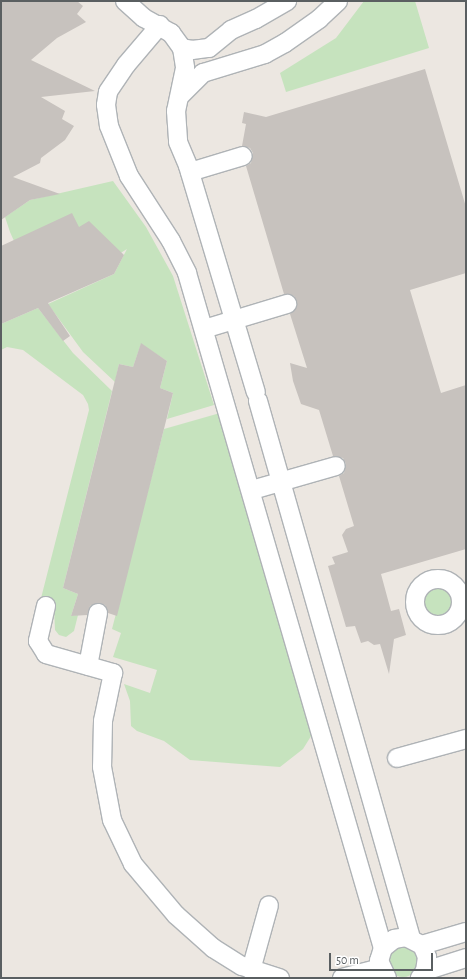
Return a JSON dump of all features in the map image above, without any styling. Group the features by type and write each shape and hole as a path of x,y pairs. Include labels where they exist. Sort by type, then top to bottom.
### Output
{"lane":[{"path":"125,1 152,22 171,33 182,48 185,68 175,126 178,142 190,172 235,319 281,482 416,941 427,957 423,974"},
{"path":"182,48 192,50 209,48 231,30 256,19 287,1"},
{"path":"180,96 208,71 265,54 285,42 319,19 338,1"},
{"path":"152,22 108,92 106,116 114,144 129,176 183,262 252,490 383,948 384,973 342,978"},
{"path":"190,172 243,156"},
{"path":"204,329 288,304"},
{"path":"252,490 336,466"},
{"path":"46,606 38,640 46,654 113,673 103,721 102,767 109,809 121,842 145,880 176,915 213,948 251,970 280,978"},
{"path":"88,666 98,614"},
{"path":"397,758 466,739"},
{"path":"251,970 268,905"},
{"path":"383,948 394,939 416,941 466,932"},
{"path":"423,974 466,958"}],"green space":[{"path":"364,1 415,1 429,48 286,92 280,73 336,38"},
{"path":"113,181 146,227 173,276 214,405 167,419 173,393 160,388 167,361 141,344 133,367 119,364 115,382 83,352 48,304 114,274 127,249 119,254 79,227 14,241 5,217 30,200"},
{"path":"38,308 73,353 112,391 63,588 78,594 71,616 78,615 74,631 66,637 59,635 55,630 54,607 39,606 89,410 88,404 83,395 23,350 7,347 1,350 1,324"},
{"path":"220,413 313,733 303,749 280,767 190,760 164,741 137,731 131,726 130,701 124,684 150,693 157,670 113,657 121,633 112,629 164,429"},
{"path":"435,586 441,586 450,590 454,602 450,614 441,618 435,618 426,614 422,605 422,599 426,590"},
{"path":"400,945 406,945 415,949 419,961 415,973 406,977 400,977 391,973 387,964 387,958 391,949"}],"building":[{"path":"1,1 77,1 83,6 77,14 86,22 57,38 31,60 95,91 41,97 65,111 62,119 74,126 65,140 41,158 40,163 13,177 60,194 30,200 1,220"},
{"path":"425,69 466,207 466,273 410,290 441,393 466,385 466,549 381,574 391,611 399,609 406,635 394,639 389,674 380,644 374,645 368,641 361,643 355,626 346,627 328,566 335,564 332,557 348,552 342,535 346,529 354,526 339,476 344,473 346,464 343,458 333,456 319,410 301,404 293,381 290,363 307,368 290,314 297,307 297,301 294,296 284,294 246,166 251,163 253,153 250,148 242,146 246,124 242,123 244,112 266,117"},
{"path":"72,213 79,227 89,221 124,255 114,274 48,303 70,336 63,341 38,308 1,324 1,246"},
{"path":"141,343 167,361 160,388 173,393 117,616 108,613 105,605 100,603 90,606 87,615 71,616 78,594 63,588 119,364 133,367"}]}
